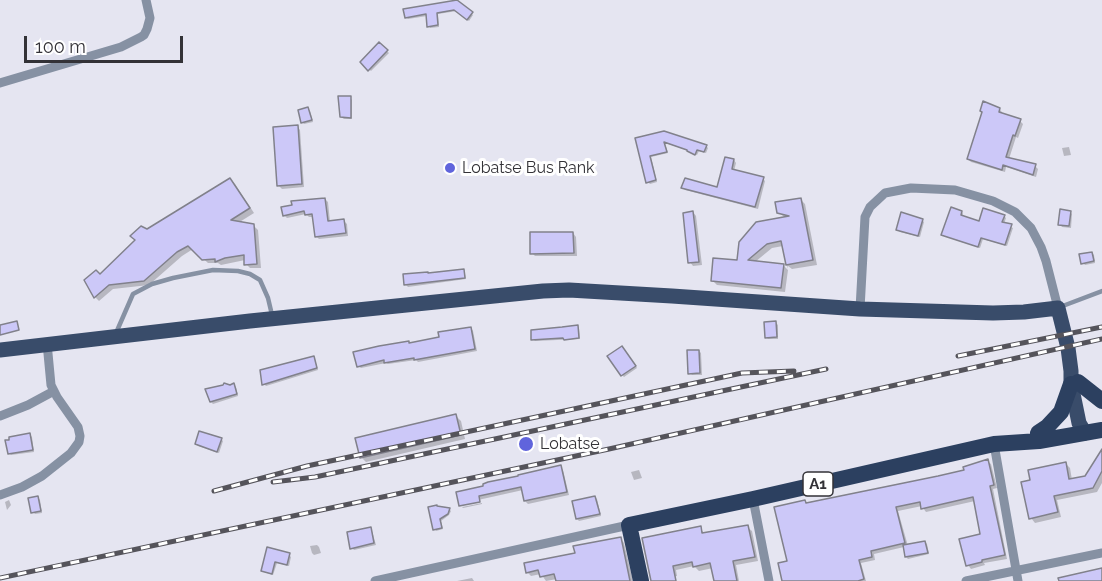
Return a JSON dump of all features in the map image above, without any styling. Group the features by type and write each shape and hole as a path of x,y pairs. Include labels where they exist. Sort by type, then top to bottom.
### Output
{"highway":[{"path":"1038,433 1061,412 1074,379 1102,401"},
{"name":"A1","path":"629,525 1000,444 1038,433 1088,424 1102,430"},
{"name":"A1","path":"1000,444 1039,441 1088,424"},
{"path":"629,525 641,581"}],"main road":[{"path":"0,350 272,318 554,290 860,309 993,313 1058,308 1074,379 1088,424"}],"street":[{"path":"0,83 121,47 141,38 149,24 150,13 146,0"},
{"path":"860,309 866,217 870,207 885,193 911,188 955,190 993,201 1015,212 1031,228 1041,247 1058,308"},
{"path":"0,495 42,476 71,453 79,442 78,427 51,385 47,344"},
{"path":"0,416 54,391"},
{"path":"1000,444 1018,581"},
{"path":"753,499 770,581"},
{"path":"375,581 629,525"},
{"path":"966,581 1102,553"}],"lane":[{"path":"115,336 133,294 152,284 213,270 238,271 260,280 268,298 272,318"},
{"path":"1058,308 1102,291"}],"building":[{"path":"457,0 473,12 467,20 454,10 437,13 438,25 427,27 426,14 405,18 403,9"},
{"path":"379,42 388,50 368,71 360,62"},
{"path":"338,96 351,96 351,118 340,117"},
{"path":"983,101 1000,108 999,112 1021,119 1006,157 1036,164 1033,175 1003,165 1002,170 967,159 982,112 980,111"},
{"path":"308,107 312,120 301,123 298,110"},
{"path":"298,125 302,184 277,186 273,127"},
{"path":"664,131 707,145 704,152 697,150 695,155 664,142 667,152 650,156 656,180 646,183 635,138"},
{"path":"725,157 734,159 732,169 764,177 755,207 681,188 685,178 717,187"},
{"path":"230,178 250,208 231,220 254,224 257,264 244,265 244,255 215,262 215,259 202,260 188,246 177,252 144,281 109,285 94,298 84,280 96,270 100,274 135,240 130,236 141,226 147,229"},
{"path":"325,198 328,221 344,219 346,233 315,237 312,214 305,215 304,211 283,216 281,207 292,205 291,201"},
{"path":"801,198 813,260 786,265 781,241 767,244 748,260 784,264 781,288 711,281 713,258 737,260 739,242 756,222 789,216 777,213 775,202"},
{"path":"951,207 962,211 961,215 979,221 983,208 1005,215 1002,222 1012,224 1005,245 981,238 978,247 941,235"},
{"path":"1060,209 1071,211 1069,226 1058,225"},
{"path":"693,211 699,262 688,263 683,213"},
{"path":"901,212 923,219 918,236 896,230"},
{"path":"530,232 573,232 574,253 530,254"},
{"path":"1092,252 1094,261 1081,264 1079,254"},
{"path":"464,269 465,278 404,285 403,274"},
{"path":"17,321 19,330 0,335 0,325"},
{"path":"776,321 777,337 765,338 764,322"},
{"path":"578,325 579,338 531,340 531,330"},
{"path":"471,327 475,349 414,360 414,358 384,363 384,360 357,367 353,352 439,337 438,332"},
{"path":"622,346 636,366 621,376 607,356"},
{"path":"687,350 699,350 700,373 688,374"},
{"path":"314,356 317,368 262,385 260,370"},
{"path":"224,383 230,385 234,383 237,394 210,402 205,389"},
{"path":"456,414 461,435 360,458 355,438"},
{"path":"199,431 222,438 217,452 195,444"},
{"path":"30,433 33,450 8,454 5,440 9,440 9,437"},
{"path":"1102,449 1102,471 1093,488 1054,496 1058,512 1029,519 1021,482 1030,480 1028,470 1066,462 1069,479 1085,476"},
{"path":"988,459 994,485 990,486 1005,555 966,566 959,539 980,534 973,497 921,509 920,502 896,507 905,543 871,551 872,557 859,560 864,579 858,581 782,581 778,563 787,561 774,507 805,500 806,503 938,476 964,470 963,467"},
{"path":"561,465 567,492 524,501 521,487 479,496 480,502 459,506 456,492"},
{"path":"38,496 41,511 31,513 28,498"},
{"path":"595,496 600,514 576,519 572,501"},
{"path":"437,505 450,508 448,514 440,519 442,528 433,530 428,507"},
{"path":"748,525 755,557 733,561 737,581 714,581 710,563 693,567 692,562 673,566 676,581 651,581 642,538 701,526 702,533"},
{"path":"371,527 374,543 350,549 347,532"},
{"path":"621,537 630,581 556,581 554,574 540,577 538,570 526,573 524,563 575,553 573,546"},
{"path":"925,541 928,553 905,557 903,545"},
{"path":"267,547 290,553 287,565 275,562 272,574 261,571"},
{"path":"1102,568 1102,581 1059,581 1058,578"}],"railway":[{"path":"958,356 1102,327"},
{"path":"0,578 609,449 1102,339"},
{"path":"273,482 315,477 826,369"},
{"path":"214,491 307,466 742,373 794,371"}],"place":[{"name":"Lobatse Bus Rank","path":"450,168"},
{"name":"Lobatse","path":"526,444"}]}
